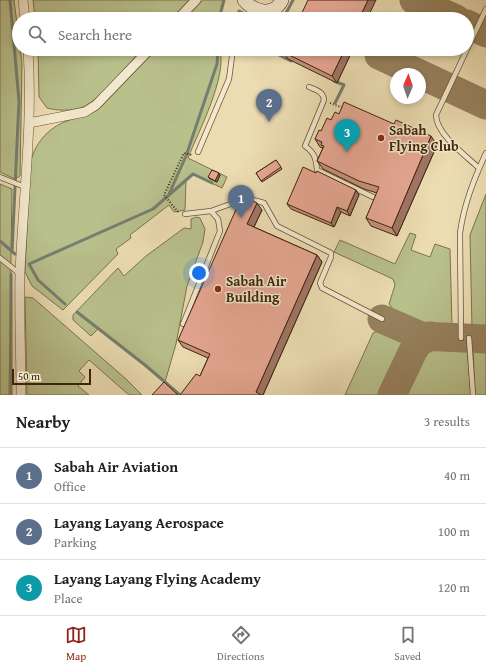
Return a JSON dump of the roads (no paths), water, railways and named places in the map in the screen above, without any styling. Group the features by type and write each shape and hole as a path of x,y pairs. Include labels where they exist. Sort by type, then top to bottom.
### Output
{"main road":[{"path":"244,0 250,7 262,12 274,10 282,0"}],"street":[{"path":"23,0 24,12"},
{"path":"185,12 196,0"},
{"path":"21,395 20,274 29,124 30,83 28,56"},
{"path":"29,124 85,112 96,105 143,56"}],"lane":[{"path":"474,34 486,9"},
{"path":"198,152 230,79 232,56"},
{"path":"464,56 439,108 436,119 437,124 449,140 479,168"},
{"path":"309,86 320,91 324,100 305,146 312,151 316,158 317,170 374,197"},
{"path":"461,338 460,233 467,198 486,153"},
{"path":"0,177 25,187"},
{"path":"183,215 211,211 247,198 264,202 277,226 331,253 331,257 320,283 322,288 382,319"},
{"path":"183,324 220,231 218,219 211,211"},
{"path":"0,258 20,274"},
{"path":"468,338 473,395"}],"waterway":[{"path":"10,0 12,22"},
{"path":"221,12 224,0"},
{"path":"287,12 293,0"},
{"path":"12,252 19,101 15,56"},
{"path":"169,194 186,156 217,64 218,56"},
{"path":"281,56 291,61"},
{"path":"334,81 344,85 335,103"},
{"path":"65,304 38,280 29,264 153,209 193,174 212,183"},
{"path":"0,241 15,254"},
{"path":"11,274 11,395"},
{"path":"77,312 145,365 180,395"}],"place":[{"name":"Layang Layang Aerospace","path":"269,122"},
{"name":"Sabah Flying Club","path":"381,138"},
{"name":"Layang Layang Flying Academy","path":"347,152"},
{"name":"Sabah Air Aviation","path":"241,218"},
{"name":"Sabah Air Building","path":"218,289"}]}
